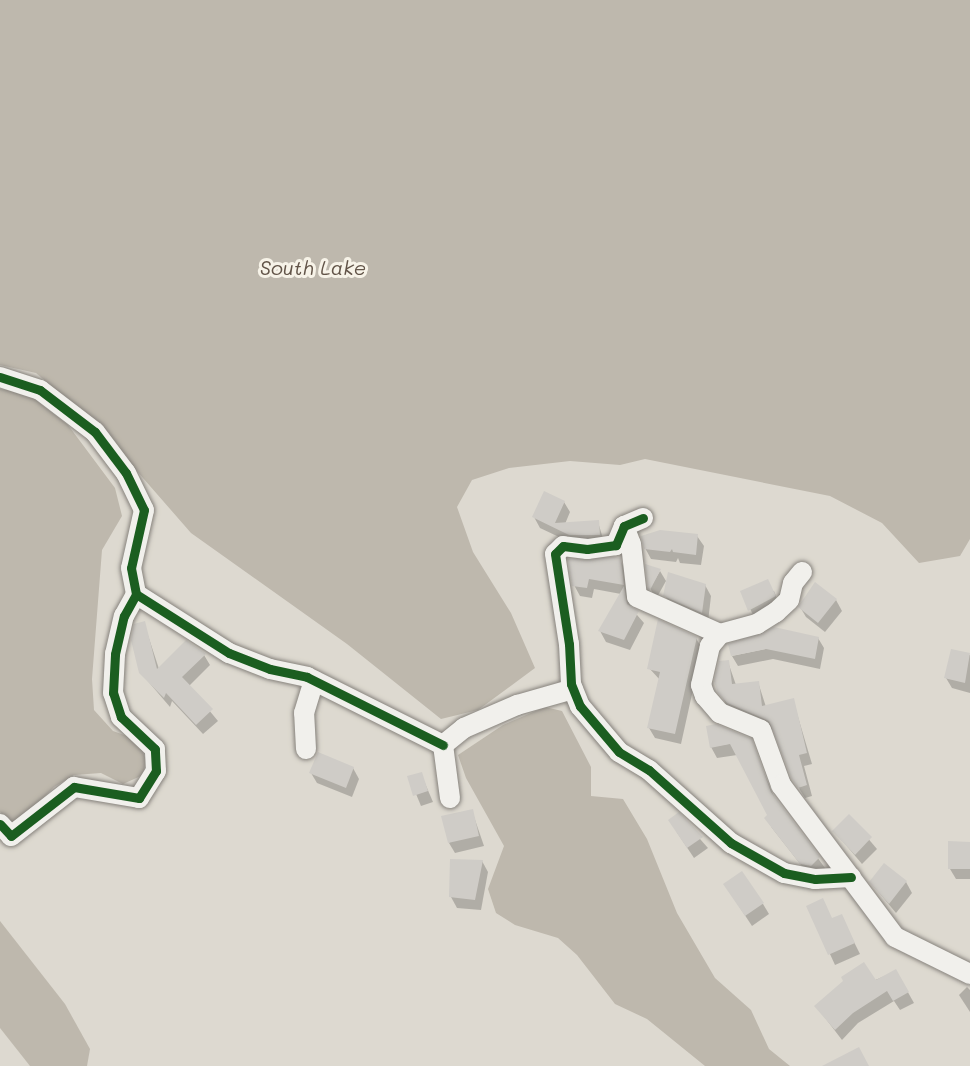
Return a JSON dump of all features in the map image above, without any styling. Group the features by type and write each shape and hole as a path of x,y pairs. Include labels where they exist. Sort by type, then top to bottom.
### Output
{"street":[{"path":"0,377 40,390 94,432 126,473 144,510 131,568 136,594 124,616 115,654 113,693 121,717 155,749 156,771 139,798 75,787 11,836 0,824"},
{"path":"643,518 624,526 616,545 587,549 563,546 555,554 573,689 580,706 619,752 649,770 731,843 784,873 815,879 851,877"},
{"path":"624,526 631,544 637,597 720,634"},
{"path":"802,572 793,582 789,600 776,612 757,624 720,634 710,646 703,665 701,685 705,696 720,713 761,730 781,785 895,937 970,974"},
{"path":"136,594 229,653 314,681 443,745"},
{"path":"306,749 304,713 314,681"},
{"path":"443,745 464,728 548,693 573,689"},
{"path":"443,745 450,798"}],"shaded area":[{"path":"0,0 970,0 970,1066 0,1066"}],"water":[{"name":"South Lake","path":"0,0 970,0 970,539 960,556 919,563 882,523 830,496 645,459 620,465 570,461 509,468 472,480 457,507 473,552 511,613 535,668 478,710 441,719 347,644 191,533 95,423 36,373 0,365"},
{"path":"0,389 27,393 68,425 115,488 122,516 102,550 92,679 94,710 113,731 138,740 146,760 143,775 123,784 101,773 74,775 54,787 22,820 9,821 0,812"},
{"path":"545,707 562,711 591,767 591,796 623,799 647,839 677,913 715,978 751,1010 769,1049 790,1066 705,1066 647,1019 615,1004 577,955 558,938 515,925 496,913 488,889 504,846 466,778 458,755 503,725"},
{"path":"0,921 65,1004 90,1049 87,1066 30,1066 0,1028"}],"building":[{"path":"544,491 565,501 555,523 599,520 600,535 569,535 532,517"},
{"path":"660,530 698,534 696,555 673,552 672,549 670,552 644,549 641,536"},
{"path":"621,558 624,585 589,579 587,588 572,586 568,559"},
{"path":"645,564 661,569 650,590 648,589"},
{"path":"668,572 706,584 702,613 663,596"},
{"path":"768,579 776,596 748,611 740,591"},
{"path":"815,582 837,599 818,623 798,607"},
{"path":"624,586 627,604 639,611 624,640 598,631"},
{"path":"658,619 697,637 675,734 647,728 660,672 647,669"},
{"path":"145,621 157,669 186,640 206,654 182,677 213,709 196,725 166,693 164,698 139,673 131,640 134,624"},
{"path":"774,627 819,637 815,659 766,649 731,656 728,644"},
{"path":"951,649 970,653 965,683 944,678"},
{"path":"729,660 732,684 759,681 762,706 794,698 807,753 799,755 807,785 798,788 792,779 769,721 727,703 718,693 714,681 719,661"},
{"path":"716,724 752,739 771,792 820,857 811,866 800,864 764,818 767,815 730,744 710,748 706,726"},
{"path":"318,752 354,767 346,788 309,773"},
{"path":"422,772 428,791 413,796 407,776"},
{"path":"473,809 479,836 448,843 441,816"},
{"path":"679,812 703,837 687,848 668,820"},
{"path":"849,814 872,837 855,855 832,831"},
{"path":"948,841 970,842 970,869 948,869"},
{"path":"450,859 483,860 475,900 449,897"},
{"path":"884,863 907,881 889,904 869,882"},
{"path":"742,871 764,903 745,916 723,884"},
{"path":"823,898 832,918 842,914 855,943 828,955 806,906"},
{"path":"864,962 876,980 896,969 909,992 893,1001 887,991 853,1013 835,1030 814,1006 843,981 841,977"},
{"path":"859,1047 869,1066 822,1066"}],"cycle path":[{"path":"0,377 40,390 95,432 126,473 144,510 131,568 136,594 229,653 270,669 307,677 443,745"},
{"path":"643,518 624,526 616,545 587,549 563,546 555,554 569,644 571,684 580,706 619,752 649,770 731,843 784,873 815,879 851,877"},
{"path":"0,824 11,836 74,787 139,798 156,771 155,749 121,717 113,693 115,654 124,616 136,594"}]}
